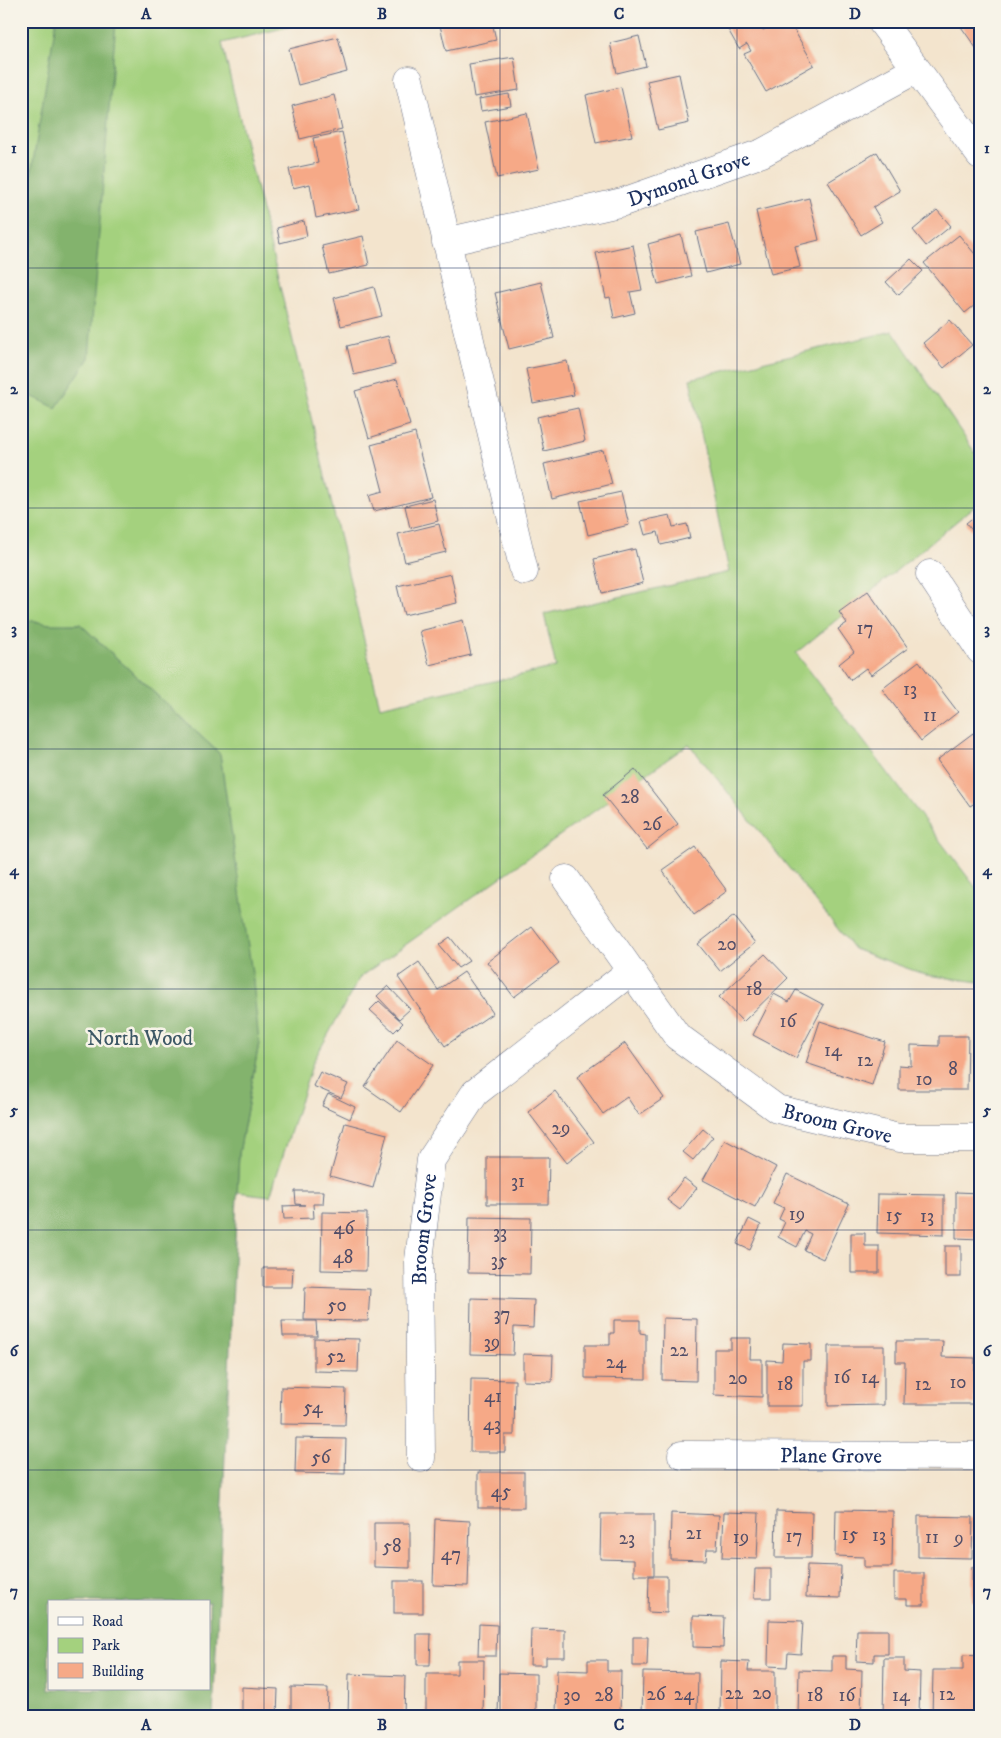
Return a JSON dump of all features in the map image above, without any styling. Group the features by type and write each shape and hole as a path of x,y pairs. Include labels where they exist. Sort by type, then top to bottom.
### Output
{"street":[{"path":"881,21 915,70 980,155"},
{"name":"Dymond Grove","path":"446,242 623,202 762,153 915,70"},
{"path":"409,80 524,571"},
{"path":"930,574 980,650"},
{"name":"Broom Grove","path":"566,879 677,1036 777,1108 899,1138 980,1138"},
{"name":"Broom Grove","path":"421,1458 419,1260 431,1160 474,1093 631,971"},
{"name":"Plane Grove","path":"682,1455 980,1456"}],"green space":[{"path":"21,21 312,21 222,43 380,707 556,667 544,614 729,572 690,379 893,331 978,457 980,457 980,502 796,653 980,893 980,982 926,975 854,949 689,744 360,977 313,1062 270,1196 237,1192 239,1153 259,1043 220,754 80,624 50,625 21,950"},
{"path":"56,21 116,21 89,358 56,408 21,391 21,236"},
{"name":"North Wood","path":"21,619 50,624 80,624 220,754 253,980 259,1043 239,1154 213,1717 21,1717"}],"building":[{"path":"439,21 492,21 496,40 446,51"},
{"path":"735,21 758,21 763,30 779,21 789,21 814,65 766,92 744,54 751,51 747,44 739,49 726,26"},
{"path":"957,21 980,21 980,45 976,48"},
{"path":"639,36 646,66 617,73 610,43"},
{"path":"338,37 347,72 298,85 289,49"},
{"path":"514,57 519,90 474,97 469,64"},
{"path":"679,74 689,123 658,130 647,81"},
{"path":"621,87 632,136 596,143 586,95"},
{"path":"509,94 511,106 481,111 479,99"},
{"path":"334,95 342,129 300,139 292,106"},
{"path":"527,113 539,169 497,178 485,122"},
{"path":"342,132 359,209 316,218 310,184 293,188 289,169 318,163 313,138"},
{"path":"877,152 900,191 873,207 882,222 861,235 828,182"},
{"path":"809,198 819,240 795,246 800,267 771,274 756,211"},
{"path":"937,210 951,226 926,246 913,230"},
{"path":"304,221 307,236 280,243 277,228"},
{"path":"729,224 740,264 706,273 696,232"},
{"path":"681,235 691,276 658,284 648,244"},
{"path":"959,235 980,260 980,301 965,313 924,263"},
{"path":"363,236 369,265 329,274 322,246"},
{"path":"633,245 642,290 630,292 635,313 614,318 610,297 606,298 596,253"},
{"path":"911,259 923,271 898,295 886,282"},
{"path":"541,282 554,338 509,349 495,293"},
{"path":"374,287 382,316 341,326 334,298"},
{"path":"950,320 972,345 944,368 923,343"},
{"path":"388,336 395,365 354,375 347,346"},
{"path":"567,361 574,395 533,403 526,369"},
{"path":"397,379 410,425 369,438 355,391"},
{"path":"578,408 585,441 544,451 537,417"},
{"path":"415,433 431,497 374,511 369,495 383,491 371,445"},
{"path":"603,450 612,484 552,499 544,464"},
{"path":"621,492 629,525 588,535 580,501"},
{"path":"433,499 438,521 410,528 405,506"},
{"path":"980,512 980,540 966,523"},
{"path":"670,515 673,527 687,524 690,538 661,545 658,532 645,535 641,521"},
{"path":"439,524 446,552 405,562 398,534"},
{"path":"635,549 643,583 602,593 594,559"},
{"path":"451,574 457,603 404,615 397,586"},
{"path":"868,591 908,648 871,675 866,668 850,680 839,664 854,652 838,629 847,623 839,612"},
{"path":"463,620 471,655 429,665 420,631"},
{"path":"919,661 958,712 921,741 882,689"},
{"path":"973,733 980,742 980,800 970,806 937,760"},
{"path":"635,769 678,824 647,849 603,795"},
{"path":"695,847 727,891 694,915 662,870"},
{"path":"734,916 755,943 720,971 698,944"},
{"path":"532,927 559,963 514,997 487,962"},
{"path":"450,937 469,961 458,968 439,945"},
{"path":"765,954 788,978 743,1022 719,997"},
{"path":"419,962 438,990 464,972 493,1013 445,1046 398,977"},
{"path":"388,986 410,1009 399,1019 377,996"},
{"path":"796,990 824,1005 796,1058 753,1035 774,994 789,1002"},
{"path":"379,1001 403,1023 394,1032 370,1010"},
{"path":"820,1021 885,1042 872,1085 806,1063"},
{"path":"939,1036 968,1036 967,1090 899,1090 899,1065 911,1066 911,1045 939,1046"},
{"path":"397,1040 433,1065 401,1112 365,1087"},
{"path":"625,1043 664,1098 639,1115 627,1097 603,1114 577,1077"},
{"path":"320,1072 348,1084 341,1098 313,1086"},
{"path":"555,1091 594,1142 567,1163 528,1112"},
{"path":"328,1094 355,1107 350,1119 322,1106"},
{"path":"345,1123 387,1134 373,1188 330,1176"},
{"path":"703,1129 713,1137 693,1160 683,1152"},
{"path":"725,1140 776,1167 755,1207 703,1180"},
{"path":"487,1157 549,1157 548,1204 487,1204"},
{"path":"787,1174 849,1204 823,1259 804,1250 811,1234 805,1231 797,1247 778,1237 785,1222 779,1219 784,1208 773,1203"},
{"path":"684,1178 697,1188 680,1210 667,1200"},
{"path":"295,1191 324,1191 323,1204 313,1204 314,1218 284,1219 283,1206 305,1205 296,1204"},
{"path":"956,1192 980,1193 980,1239 956,1238"},
{"path":"878,1194 944,1195 944,1235 877,1233"},
{"path":"322,1212 367,1213 366,1271 321,1270"},
{"path":"469,1217 531,1218 530,1274 468,1273"},
{"path":"749,1219 761,1225 750,1250 737,1244"},
{"path":"851,1233 865,1233 865,1246 879,1246 879,1273 851,1273"},
{"path":"945,1246 961,1246 961,1277 945,1277"},
{"path":"263,1268 293,1268 292,1287 263,1287"},
{"path":"305,1287 370,1289 368,1321 304,1320"},
{"path":"471,1298 534,1300 533,1328 514,1327 513,1355 470,1354"},
{"path":"663,1318 697,1319 696,1381 662,1380"},
{"path":"614,1320 640,1320 640,1333 646,1334 646,1379 585,1378 585,1345 610,1345 610,1333 614,1333"},
{"path":"282,1321 316,1321 317,1336 283,1336"},
{"path":"314,1338 359,1339 358,1372 314,1371"},
{"path":"731,1338 751,1338 750,1359 762,1359 762,1397 714,1395 714,1349 731,1349"},
{"path":"896,1341 943,1341 942,1357 975,1358 974,1404 904,1404 905,1362 896,1362"},
{"path":"783,1343 811,1344 811,1361 803,1361 803,1406 767,1406 767,1360 782,1361"},
{"path":"828,1346 884,1346 884,1405 828,1406"},
{"path":"523,1354 553,1355 552,1382 523,1381"},
{"path":"471,1379 515,1380 514,1435 505,1435 505,1452 470,1452"},
{"path":"281,1387 346,1389 345,1425 280,1424"},
{"path":"296,1438 346,1439 345,1474 295,1473"},
{"path":"478,1472 524,1472 524,1508 478,1508"},
{"path":"836,1510 893,1511 892,1567 864,1567 864,1557 835,1556"},
{"path":"776,1511 812,1512 811,1558 775,1558"},
{"path":"724,1512 759,1513 757,1559 722,1558"},
{"path":"671,1513 719,1515 717,1549 707,1549 706,1560 670,1559"},
{"path":"601,1514 654,1514 654,1575 634,1575 634,1560 600,1559"},
{"path":"918,1516 973,1517 972,1558 918,1557"},
{"path":"435,1519 470,1521 468,1586 433,1585"},
{"path":"374,1523 410,1523 410,1568 374,1567"},
{"path":"807,1565 841,1566 840,1598 806,1597"},
{"path":"972,1567 980,1567 980,1602 972,1602"},
{"path":"755,1569 771,1569 771,1598 754,1598"},
{"path":"894,1573 924,1573 924,1605 907,1605 907,1599 894,1599"},
{"path":"649,1576 667,1576 667,1613 648,1612"},
{"path":"394,1581 423,1581 423,1613 394,1613"},
{"path":"693,1616 724,1617 723,1648 693,1647"},
{"path":"769,1620 803,1621 801,1654 788,1653 787,1667 768,1666"},
{"path":"479,1624 497,1625 496,1656 478,1656"},
{"path":"531,1629 565,1630 565,1657 546,1657 546,1665 530,1665"},
{"path":"857,1630 888,1630 888,1654 874,1654 874,1662 856,1661"},
{"path":"417,1634 431,1634 430,1665 417,1665"},
{"path":"633,1637 648,1637 647,1666 633,1666"},
{"path":"963,1655 980,1656 980,1717 932,1717 933,1670 963,1670"},
{"path":"832,1656 846,1656 846,1669 862,1670 861,1717 798,1717 799,1670 832,1671"},
{"path":"884,1658 904,1658 904,1671 920,1672 919,1717 883,1717"},
{"path":"457,1660 484,1660 483,1717 426,1717 426,1674 457,1674"},
{"path":"588,1660 607,1660 607,1671 621,1671 620,1717 556,1717 557,1670 588,1671"},
{"path":"721,1661 749,1662 748,1671 775,1671 775,1714 720,1713"},
{"path":"643,1672 698,1673 697,1715 642,1714"},
{"path":"499,1673 536,1674 536,1717 498,1717"},
{"path":"349,1674 405,1676 404,1717 348,1717"},
{"path":"242,1687 278,1689 277,1717 242,1717"},
{"path":"291,1687 328,1688 327,1717 291,1717"}]}
